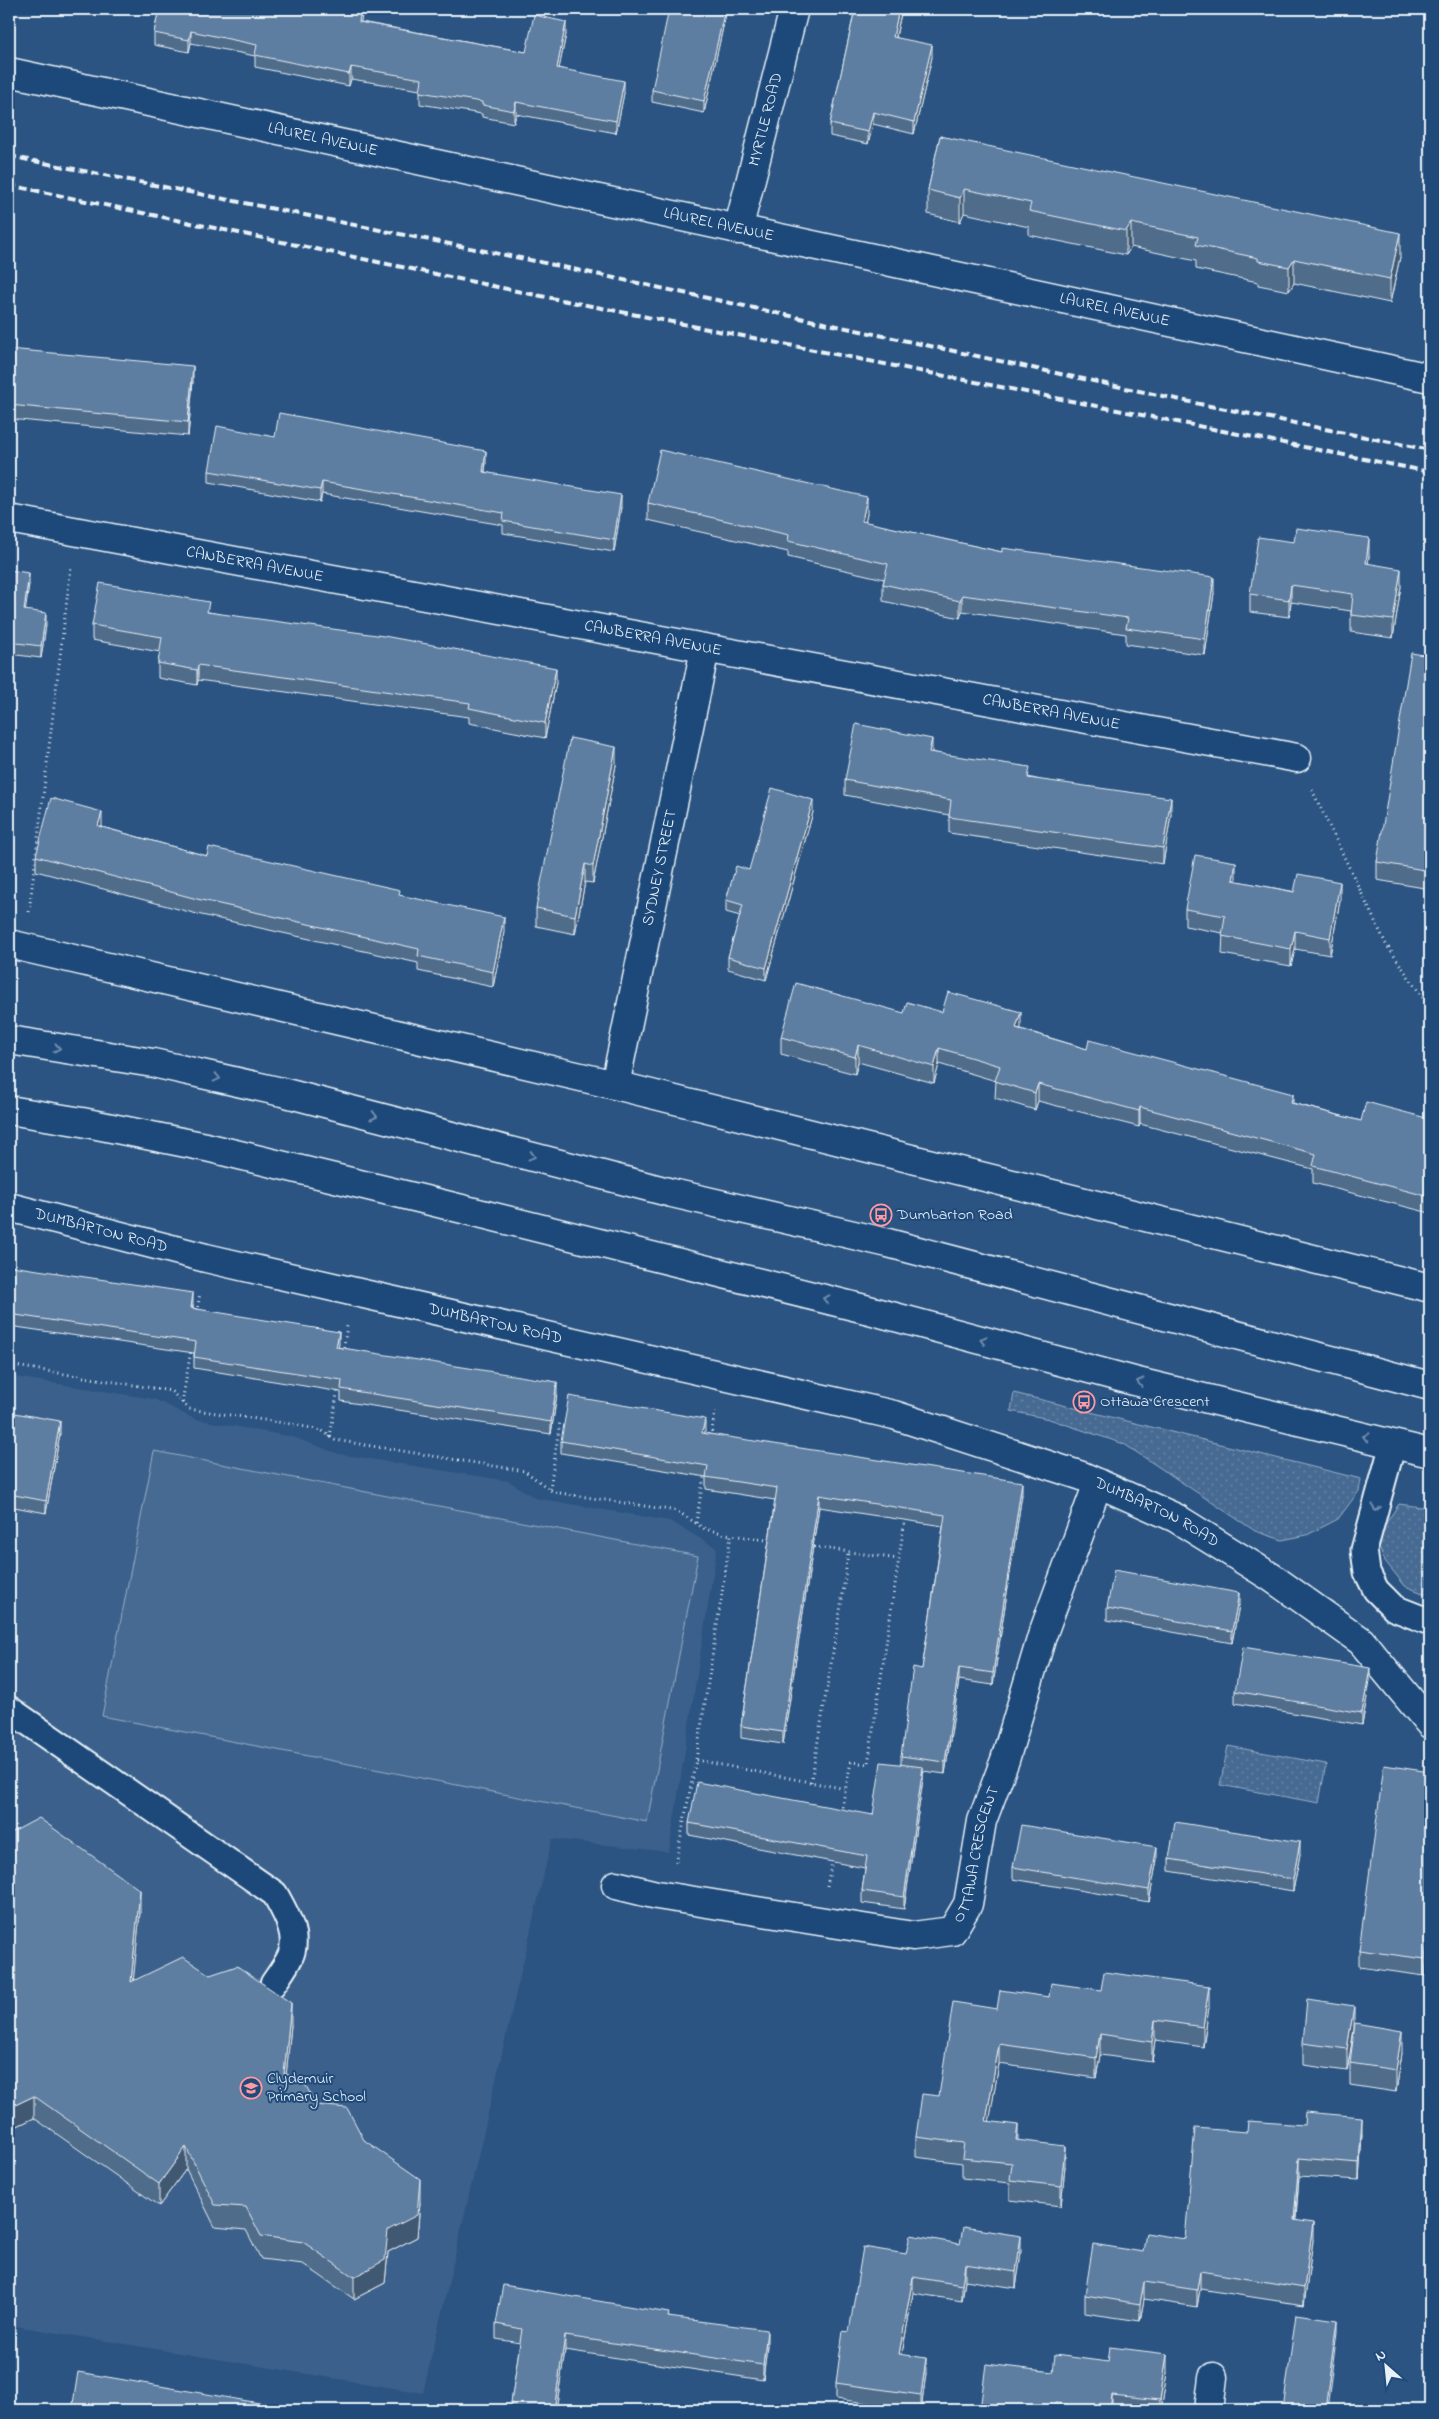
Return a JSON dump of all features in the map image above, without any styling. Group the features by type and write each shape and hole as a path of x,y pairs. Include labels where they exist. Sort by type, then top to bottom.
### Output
{"street":[{"name":"MYRTLE ROAD","path":"738,230 794,9"},
{"name":"LAUREL AVENUE","path":"9,72 1430,378"},
{"name":"CANBERRA AVENUE","path":"9,519 1297,758"},
{"name":"SYDNEY STREET","path":"616,1085 705,649"},
{"path":"17,946 616,1085 1430,1288"},
{"path":"9,1040 153,1063 282,1092 672,1193 888,1243 1430,1386"},
{"path":"9,1110 82,1122 206,1147 421,1198 868,1310 1134,1381 1430,1453"},
{"name":"DUMBARTON ROAD","path":"9,1207 206,1258 894,1415 1098,1482 1176,1518 1271,1577 1361,1641 1430,1724"},
{"name":"OTTAWA CRESCENT","path":"616,1886 671,1897 913,1936 952,1931 968,1904 982,1821 1005,1760 1042,1636 1098,1482"},
{"path":"1210,2410 1213,2377"}],"lane":[{"path":"1394,1444 1364,1550 1367,1572 1376,1590 1394,1608 1430,1622"},
{"path":"9,1708 275,1894 287,1916 293,1936 291,1956 274,1984"}],"path":[{"path":"17,946 76,532"},
{"path":"1297,758 1386,944 1430,1008"},
{"path":"197,1313 206,1258"},
{"path":"342,1359 353,1291"},
{"path":"182,1403 193,1341"},
{"path":"9,1365 171,1391 189,1409 321,1430 334,1440 525,1470 553,1492 677,1512 705,1529 779,1542"},
{"path":"709,1445 721,1376"},
{"path":"330,1437 339,1379"},
{"path":"550,1490 560,1421"},
{"path":"696,1524 704,1474"},
{"path":"840,1816 850,1762 868,1764 906,1511"},
{"path":"671,1897 696,1760 731,1535"},
{"path":"807,1546 898,1559"},
{"path":"811,1782 843,1594 848,1552"},
{"path":"696,1760 846,1789"},
{"path":"820,1921 833,1854"}],"shaded area":[{"name":"Clydemuir Primary School","path":"9,1376 154,1399 195,1419 293,1437 339,1454 509,1481 535,1498 670,1521 717,1548 669,1852 552,1839 423,2393 9,2325"},
{"path":"1014,1393 1361,1479 1359,1491 1338,1519 1307,1535 1282,1540 1255,1531 1124,1444 1049,1419 1011,1411"},
{"path":"154,1451 698,1556 647,1822 102,1716"},
{"path":"1430,1503 1430,1596 1405,1586 1385,1561 1379,1547 1386,1523 1399,1504 1421,1507"},
{"path":"1228,1746 1326,1764 1319,1803 1220,1785"}],"building":[{"path":"159,9 321,9 329,11 329,9 361,9 359,22 526,52 534,15 566,22 557,68 624,81 616,121 516,102 514,111 482,105 482,102 420,92 422,79 351,67 349,74 255,55 257,45 191,31 189,40 154,33"},
{"path":"669,9 725,9 704,101 652,90"},
{"path":"855,9 899,9 893,37 932,45 914,122 873,112 868,132 830,124"},
{"path":"940,136 1400,233 1390,279 1294,259 1289,267 1258,261 1258,258 1196,245 1198,237 1131,223 1126,231 1029,211 1031,203 964,189 960,198 928,190"},
{"path":"9,349 193,366 188,422 9,405"},
{"path":"279,413 486,451 483,472 621,495 614,540 503,521 504,513 322,482 320,490 209,471 217,426 275,437"},
{"path":"660,450 867,497 862,521 1002,552 1002,548 1214,577 1205,639 1126,628 1128,618 962,595 960,601 883,584 888,564 788,541 789,535 648,503"},
{"path":"1296,528 1369,538 1366,563 1401,569 1393,620 1351,615 1353,594 1291,585 1289,600 1250,594 1258,537 1294,542"},
{"path":"9,570 29,573 24,610 46,613 41,646 9,642"},
{"path":"100,583 209,602 207,612 384,636 556,668 545,723 469,708 470,703 198,665 197,670 158,663 162,637 92,625"},
{"path":"1411,653 1430,656 1430,871 1377,862"},
{"path":"856,724 932,739 929,752 1030,767 1028,778 1171,798 1163,848 949,817 951,800 845,780"},
{"path":"570,738 616,747 593,866 585,864 575,916 536,908"},
{"path":"772,788 813,800 766,968 728,957 743,905 726,900 736,866 749,870"},
{"path":"51,798 102,812 98,826 207,856 209,847 400,890 399,895 504,917 493,972 418,956 419,949 197,899 36,856"},
{"path":"1195,855 1236,862 1233,880 1294,892 1298,874 1340,882 1330,938 1295,931 1291,949 1222,936 1225,916 1185,909"},
{"path":"796,983 904,1013 907,1002 942,1012 948,992 1021,1012 1016,1028 1087,1049 1089,1040 1293,1094 1291,1103 1361,1121 1366,1102 1430,1119 1430,1197 1313,1166 1316,1154 1140,1107 1139,1111 1038,1084 1035,1093 995,1081 1000,1066 939,1048 934,1067 858,1045 855,1057 781,1037"},
{"path":"11,1266 193,1293 191,1308 339,1332 336,1347 557,1382 551,1422 341,1389 342,1380 194,1357 196,1342 9,1314"},
{"path":"569,1396 705,1419 702,1433 1022,1482 993,1673 959,1668 945,1762 901,1756 913,1667 922,1669 945,1515 819,1495 783,1732 741,1726 777,1488 706,1477 708,1466 561,1441"},
{"path":"9,1412 60,1421 46,1501 9,1494"},
{"path":"1114,1570 1239,1593 1232,1631 1107,1608"},
{"path":"1243,1647 1370,1668 1362,1713 1235,1691"},
{"path":"881,1762 923,1767 904,1897 862,1891 867,1856 689,1823 697,1782 873,1815"},
{"path":"1384,1765 1430,1772 1430,1922 1425,1959 1359,1950"},
{"path":"39,1818 140,1890 131,1982 183,1957 210,1975 237,1966 291,2003 284,2074 302,2078 316,2105 347,2108 364,2140 420,2179 417,2215 388,2230 385,2260 354,2277 303,2242 261,2236 246,2207 215,2205 186,2147 159,2184 34,2096 9,2108 9,1834"},
{"path":"1175,1822 1300,1842 1293,1879 1169,1859"},
{"path":"1021,1825 1157,1847 1149,1890 1013,1867"},
{"path":"1104,1972 1209,1986 1203,2027 1155,2020 1152,2042 1100,2034 1096,2058 999,2044 986,2121 1018,2125 1016,2140 1065,2146 1061,2186 1010,2180 1012,2163 962,2158 964,2143 916,2137 922,2094 939,2096 953,2002 997,2009 1000,1990 1049,1997 1051,1983 1101,1990"},
{"path":"1307,1999 1354,2006 1347,2049 1303,2043"},
{"path":"1355,2023 1402,2031 1396,2070 1350,2063"},
{"path":"1305,2112 1362,2117 1359,2163 1299,2158 1294,2220 1313,2223 1304,2288 1200,2271 1197,2290 1144,2282 1140,2304 1085,2295 1093,2244 1143,2252 1146,2233 1185,2239 1195,2128 1247,2132 1248,2121 1304,2125"},
{"path":"963,2227 1021,2236 1016,2272 965,2264 962,2285 913,2277 899,2354 926,2358 921,2395 836,2383 843,2331 849,2332 863,2247 906,2254 910,2235 960,2244"},
{"path":"1430,2282 1430,2320 1426,2320"},
{"path":"503,2285 669,2313 668,2317 767,2330 763,2365 565,2336 554,2410 510,2410 522,2329 496,2324"},
{"path":"1296,2314 1337,2320 1325,2410 1283,2410"},
{"path":"1110,2347 1167,2354 1160,2400 1112,2395 1110,2410 1055,2403 1054,2410 980,2410 986,2364 1053,2372 1055,2355 1108,2362"},
{"path":"78,2372 265,2404 264,2410 72,2410"}],"railway":[{"path":"9,156 540,262 1195,403 1430,450"},
{"path":"9,185 531,294 1430,472"}],"place":[{"name":"Dumbarton Road","path":"881,1215"},
{"name":"Ottawa Crescent","path":"1084,1402"},
{"name":"Clydemuir Primary School","path":"251,2088"}]}
